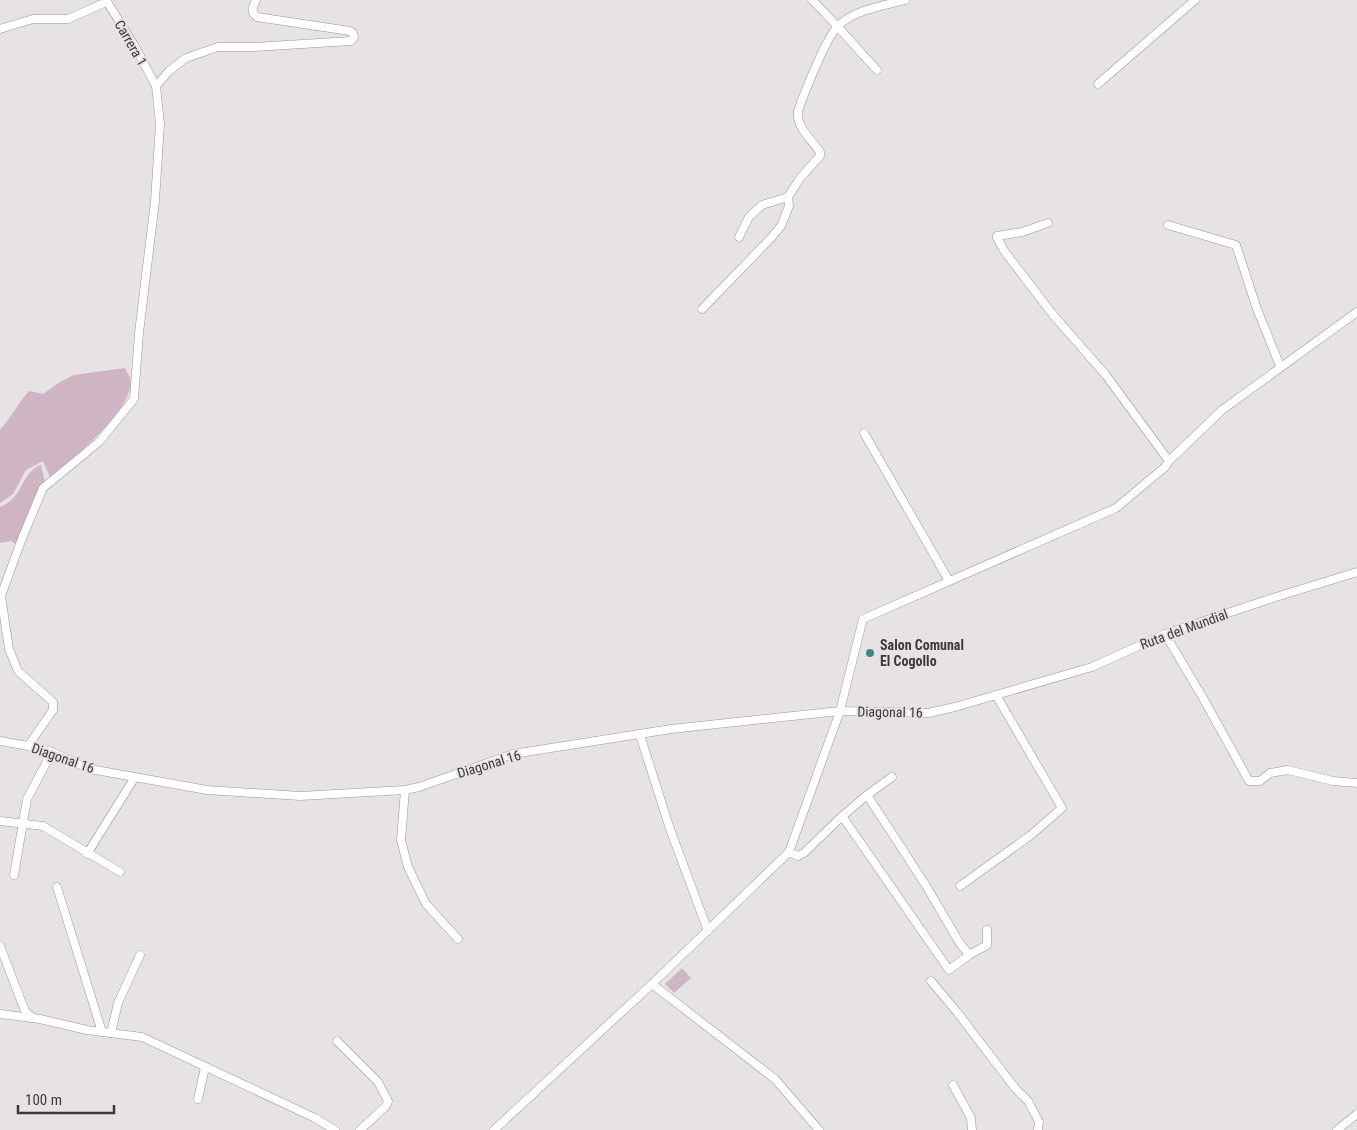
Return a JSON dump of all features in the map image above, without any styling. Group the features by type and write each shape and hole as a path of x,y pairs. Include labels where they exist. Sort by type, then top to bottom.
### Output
{"street":[{"path":"28,746 53,710 53,702 18,671 9,649 1,596 21,540 43,488 99,442 134,399 139,333 155,201 160,124 156,86 186,58 218,47 253,47 351,41 354,37 353,32 350,31 257,17 253,14 252,10 256,0"},
{"path":"812,0 877,70"},
{"path":"702,308 781,226 787,215 788,197 801,177 820,156 820,152 799,124 797,118 798,111 837,25 861,11 905,0"},
{"path":"1098,84 1195,0"},
{"path":"0,29 33,19 68,19 106,1"},
{"name":"Carrera 1","path":"106,1 134,45 156,86"},
{"path":"739,237 750,217 762,205 788,197"},
{"path":"1048,223 1027,230 997,236 996,238 1054,316 1105,374 1169,461"},
{"path":"1168,225 1236,244 1257,309 1280,366"},
{"path":"494,1130 652,984 789,852 840,711 863,619 1116,508 1165,467 1222,410 1280,366 1357,312"},
{"path":"864,433 949,581"},
{"name":"Ruta del Mundial","path":"1012,690 1092,667 1165,634 1357,572"},
{"path":"1165,634 1249,781 1260,781 1270,773 1288,770 1333,781 1357,783"},
{"name":"Diagonal 16","path":"0,741 52,752 90,769 207,790 300,796 405,790 419,787 513,754 671,729 840,711 928,713 1012,690"},
{"path":"960,886 1032,835 1062,808 996,695"},
{"path":"640,735 670,829 708,930"},
{"path":"14,875 27,799 52,752"},
{"path":"87,854 135,777"},
{"path":"789,852 798,856 804,853 842,816 892,777"},
{"path":"405,790 401,840 408,867 426,904 458,939"},
{"path":"867,795 969,955"},
{"path":"842,816 950,970 969,955 987,946 987,930"},
{"path":"0,820 43,826 120,872"},
{"path":"57,888 102,1032"},
{"path":"0,946 25,1011 34,1018"},
{"path":"111,1033 118,1003 140,955"},
{"path":"931,981 957,1012 1014,1088 1028,1101 1039,1122 1038,1130"},
{"path":"652,984 775,1078 819,1130"},
{"path":"0,1014 34,1018 102,1032 142,1036 315,1118 335,1130"},
{"path":"337,1041 378,1082 388,1101 386,1106 360,1130"},
{"path":"198,1099 205,1067"},
{"path":"953,1085 971,1118 972,1130"},
{"path":"1337,1130 1357,1114"}],"shaded area":[{"path":"125,368 130,378 129,390 123,404 113,418 86,446 50,477 43,461 26,470 13,494 0,503 0,430 29,391 43,394 74,375"},
{"path":"41,465 45,482 16,544 11,541 0,543 0,507 14,497 29,474"},
{"path":"682,968 691,978 674,993 665,984"}],"place":[{"name":"Salon Comunal El Cogollo","path":"870,653"}]}
